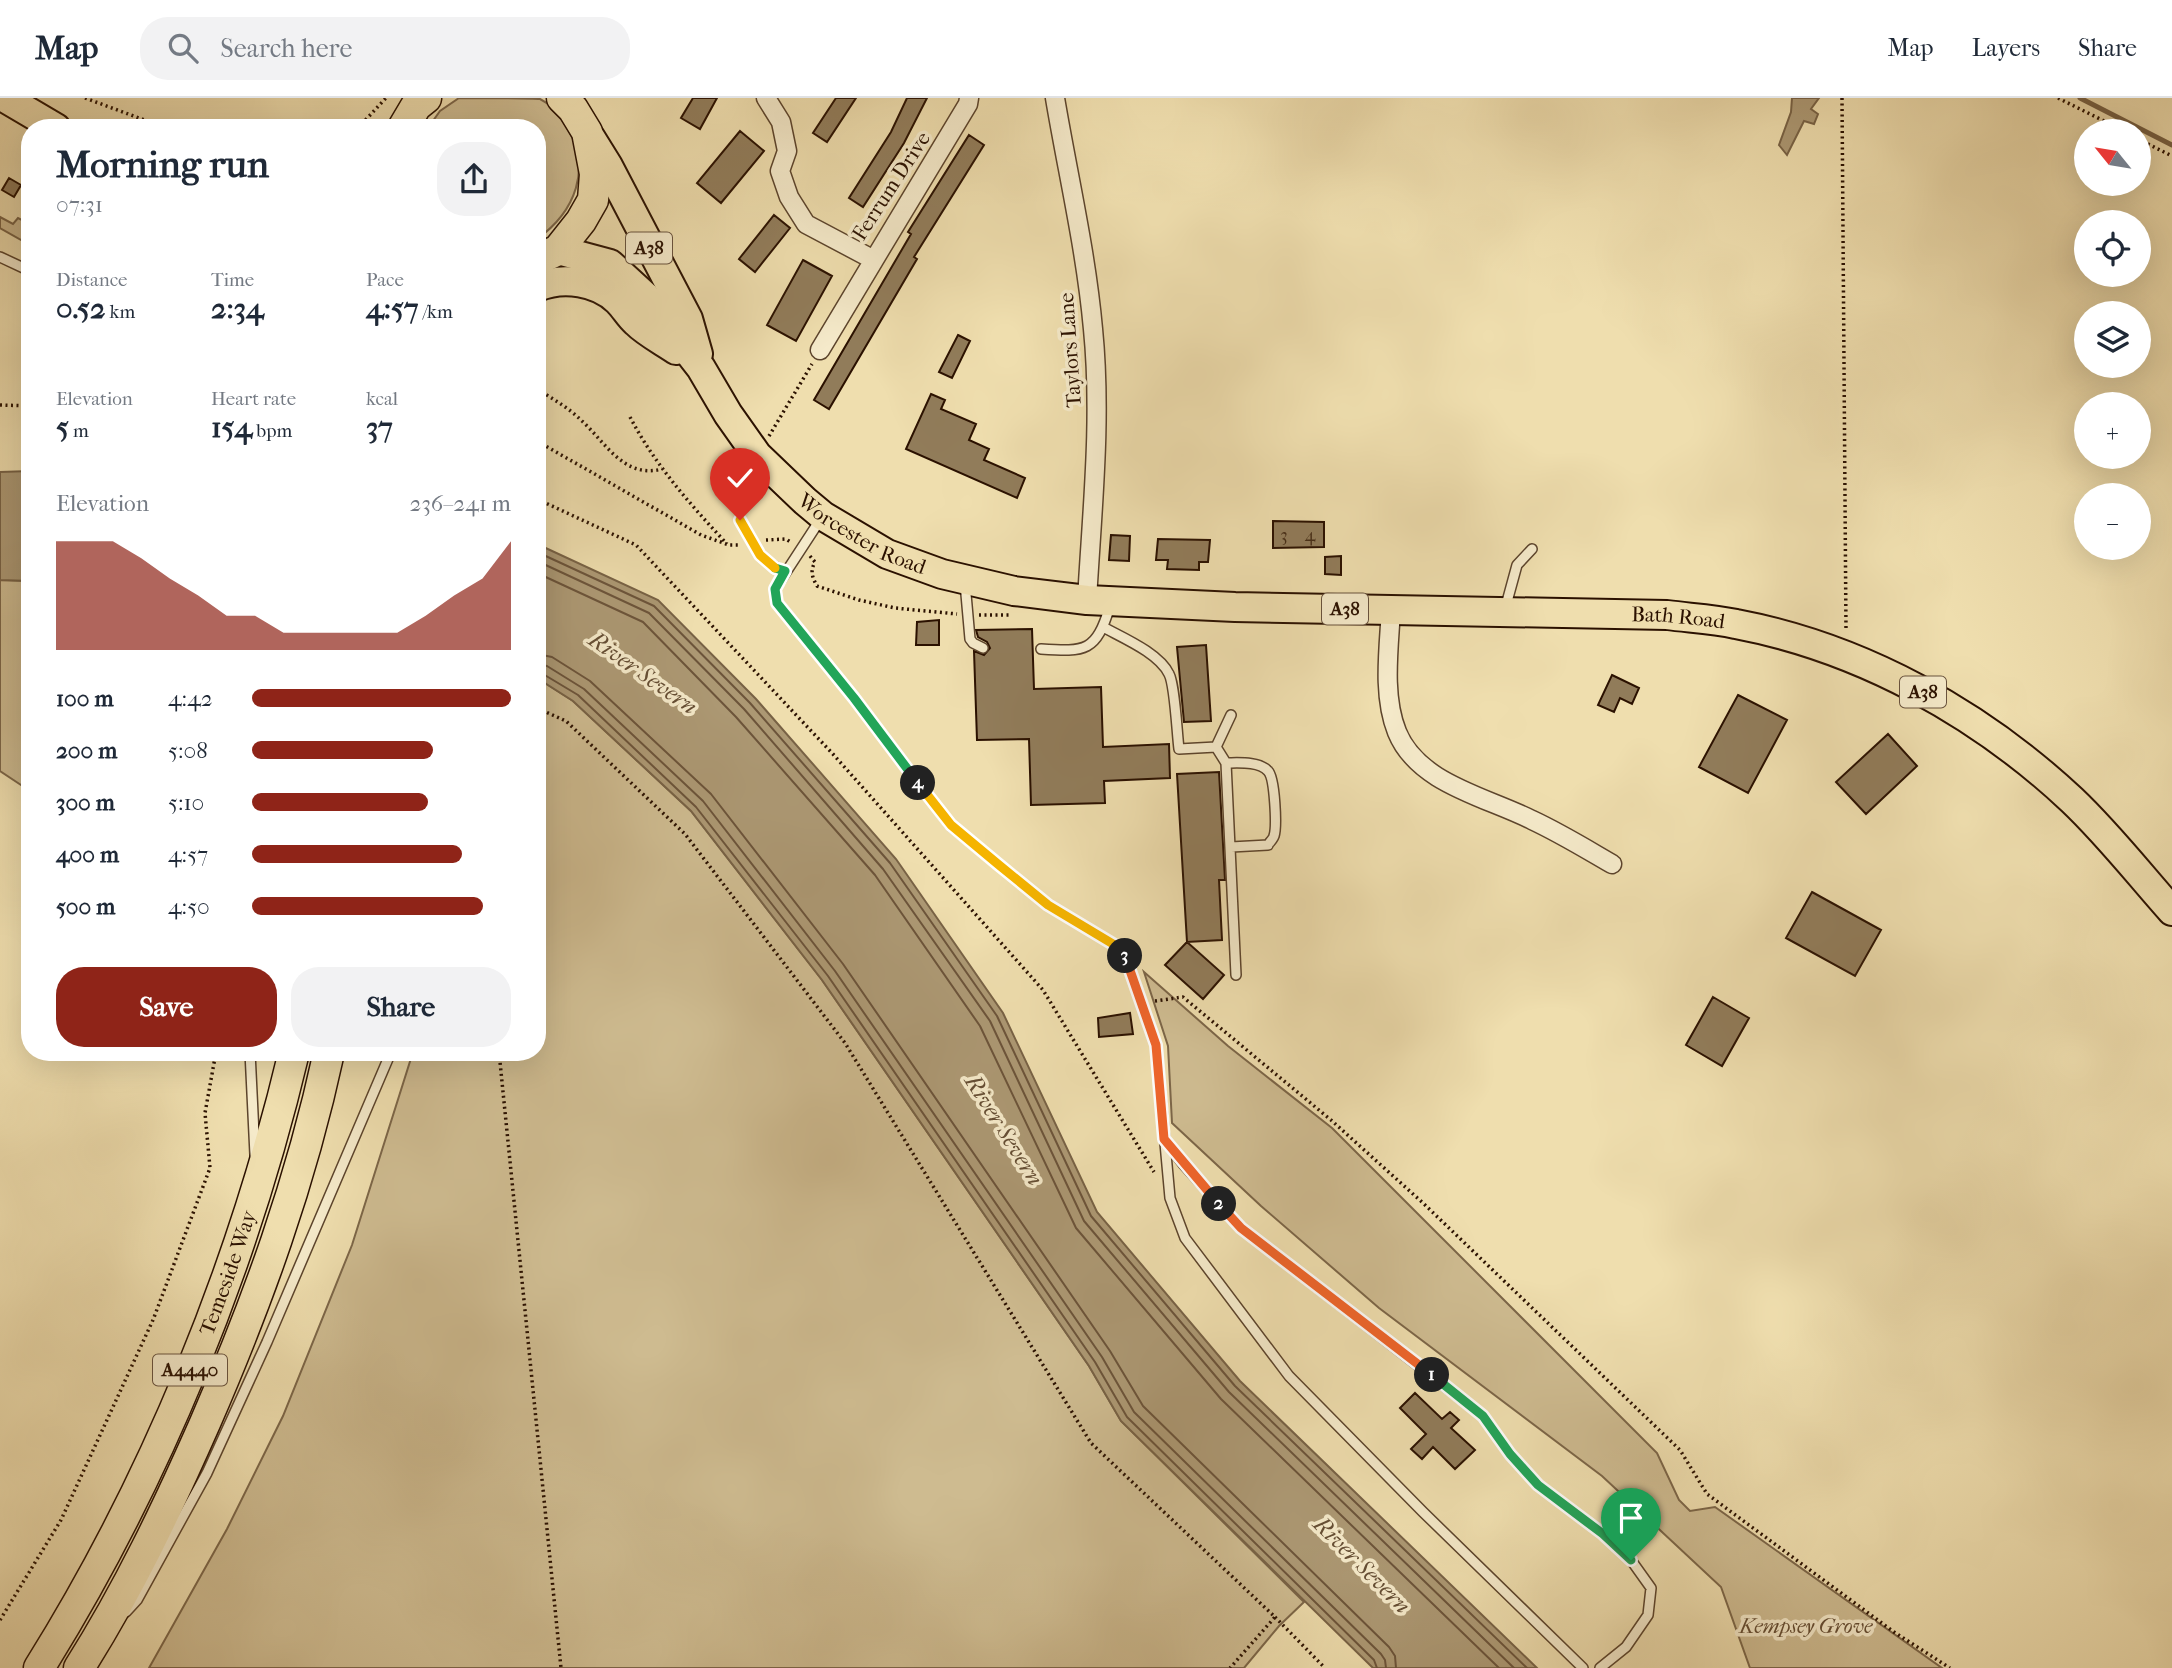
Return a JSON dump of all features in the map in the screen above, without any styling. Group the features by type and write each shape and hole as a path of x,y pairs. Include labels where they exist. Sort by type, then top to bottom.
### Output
{"highway":[{"path":"408,119 416,106 426,98"},
{"path":"547,255 581,221 593,200 595,174 587,132 573,109 562,98"},
{"name":"Temeside Way","path":"38,1668 100,1563 146,1471 193,1364 223,1288 257,1187 291,1061"},
{"name":"Temeside Way","path":"83,1663 178,1484 225,1377 265,1276 290,1202 314,1120 327,1061"}],"main road":[{"path":"5,98 41,119"},
{"name":"Worcester Road","path":"587,132 608,166 688,318 701,368"},
{"name":"Worcester Road","path":"547,255 610,264 645,296 701,368 757,456 823,516 887,554 942,574 1100,610"},
{"path":"546,282 565,280 596,286 617,299 637,323 701,368"},
{"name":"Bath Road","path":"1100,610 1235,607 1667,615 1735,624 1792,638 1891,675 1942,703 1996,738 2074,802 2172,911"}],"street":[{"name":"Ferrum Drive","path":"766,98 782,122 787,151 780,171 789,197 806,223 874,260 949,138 969,98"},
{"name":"Taylors Lane","path":"1055,98 1085,265 1093,330 1098,415 1100,610"},
{"path":"820,350 874,260"},
{"path":"1391,609 1389,695 1397,733 1418,762 1451,784 1533,820 1612,864"}],"lane":[{"path":"0,257 21,267"},
{"path":"823,516 775,589 777,603 951,825 1048,905 1123,950 1156,1045 1170,1198 1185,1238 1289,1376 1583,1668"},
{"path":"740,520 760,555 772,568 785,571"},
{"path":"1505,611 1517,565 1532,549"},
{"path":"965,579 970,639 983,648"},
{"path":"1041,649 1074,651 1087,647 1097,639 1100,610"},
{"path":"1100,610 1160,662 1170,675 1179,749 1216,747"},
{"path":"1216,747 1231,715"},
{"path":"1216,747 1226,763 1236,975"},
{"path":"1226,763 1259,766 1268,771 1274,784 1274,837 1268,845 1231,847"},
{"path":"250,1061 257,1187"},
{"path":"83,1663 137,1600 207,1473 267,1342 387,1061"},
{"path":"1164,1139 1241,1228 1483,1416 1510,1454 1538,1485 1603,1534 1631,1560 1651,1588 1648,1615 1626,1647 1600,1668"}],"path":[{"path":"86,98 142,119"},
{"path":"366,119 386,98"},
{"path":"1838,653 1847,627 1842,98"},
{"path":"2058,98 2100,119"},
{"path":"2151,146 2172,156"},
{"path":"757,456 820,350"},
{"path":"546,395 583,421 614,455 638,471 662,469"},
{"path":"0,405 21,406"},
{"path":"630,417 662,469 690,505 729,545"},
{"path":"546,503 636,545 832,753 1044,990 1170,1198"},
{"path":"546,712 566,721 685,834 845,1043 1091,1443 1275,1617 1325,1668"},
{"path":"1141,1003 1183,997 1194,1006 1331,1120 1423,1203 1680,1450 1707,1494 1894,1632 1950,1668"},
{"path":"0,1620 61,1520 153,1320 210,1168 205,1113 214,1061"},
{"path":"500,1061 561,1668"},
{"path":"1230,1668 1275,1617"}],"green space":[{"path":"459,98 540,99 555,111 574,142 579,173 570,202 550,228 546,231 546,119 434,119 440,111"},
{"path":"0,217 13,224 18,218 21,220 21,240 0,228"},
{"path":"0,580 21,581 21,785 0,771"},
{"path":"546,684 573,701 691,811 822,980 1089,1366 1121,1421 1304,1602 1279,1626 1244,1668 149,1668 227,1529 283,1416 352,1245 410,1061 546,1061"},
{"name":"Kempsey Grove","path":"1144,972 1228,1046 1332,1128 1657,1453 1679,1500 1690,1511 1715,1507 1942,1668 1750,1668 1721,1587 1602,1476 1379,1308 1261,1206 1172,1123 1168,1046"}],"water":[{"path":"1792,98 1819,98 1811,109 1818,114 1814,124 1804,121 1787,155 1779,145 1791,112"},
{"path":"21,471 21,581 0,580 0,472"},
{"name":"River Severn","path":"546,548 658,600 756,699 896,859 1003,1013 1097,1212 1240,1381 1537,1668 1373,1668 1121,1421 1089,1366 822,980 691,811 573,701 546,684"}],"building":[{"path":"693,98 717,98 700,129 681,118"},
{"path":"836,98 856,98 827,142 813,133"},
{"path":"907,98 927,98 904,143 863,207 849,198 891,132"},
{"path":"740,131 764,151 721,203 697,183"},
{"path":"969,135 984,145 914,257 917,259 829,409 814,400 911,234 908,232"},
{"path":"9,178 21,185 14,197 2,190"},
{"path":"774,215 790,228 755,272 739,259"},
{"path":"803,260 832,276 796,341 767,325"},
{"path":"958,335 970,341 952,378 939,372"},
{"path":"931,394 945,400 941,409 976,424 969,440 989,449 984,460 1025,478 1017,498 906,449"},
{"path":"1273,521 1324,522 1324,547 1273,548"},
{"path":"1111,535 1130,536 1129,561 1109,560"},
{"path":"1158,539 1210,540 1208,562 1199,562 1199,570 1167,569 1168,560 1156,560"},
{"path":"1341,556 1341,575 1325,574 1325,557"},
{"path":"939,620 939,645 916,645 917,622"},
{"path":"1032,629 1034,689 1101,687 1103,747 1169,744 1170,778 1104,781 1105,803 1031,805 1029,739 977,740 974,651 984,655 990,648 987,642 978,637 976,630"},
{"path":"1206,645 1211,721 1184,722 1177,647"},
{"path":"1612,675 1639,688 1632,704 1620,698 1614,712 1598,705"},
{"path":"1738,695 1787,720 1748,793 1699,767"},
{"path":"1888,734 1917,766 1866,814 1836,782"},
{"path":"1219,772 1225,880 1219,880 1222,940 1187,942 1177,774"},
{"path":"1812,892 1881,930 1855,976 1786,938"},
{"path":"1187,942 1224,975 1203,999 1165,965"},
{"path":"1713,997 1749,1018 1722,1066 1686,1045"},
{"path":"1130,1013 1133,1034 1099,1037 1098,1018"},
{"path":"1415,1393 1442,1419 1450,1412 1459,1420 1451,1428 1475,1450 1455,1469 1433,1447 1422,1459 1411,1449 1426,1434 1400,1408"}],"waterway":[{"path":"2080,98 2172,145"}],"route":[{"path":"740,520 760,555 772,568 785,571 775,589 777,603 951,825 1048,905 1123,950 1156,1045 1164,1139 1184,1165 1241,1228 1483,1416 1510,1454 1538,1485 1603,1534 1631,1560"}]}
